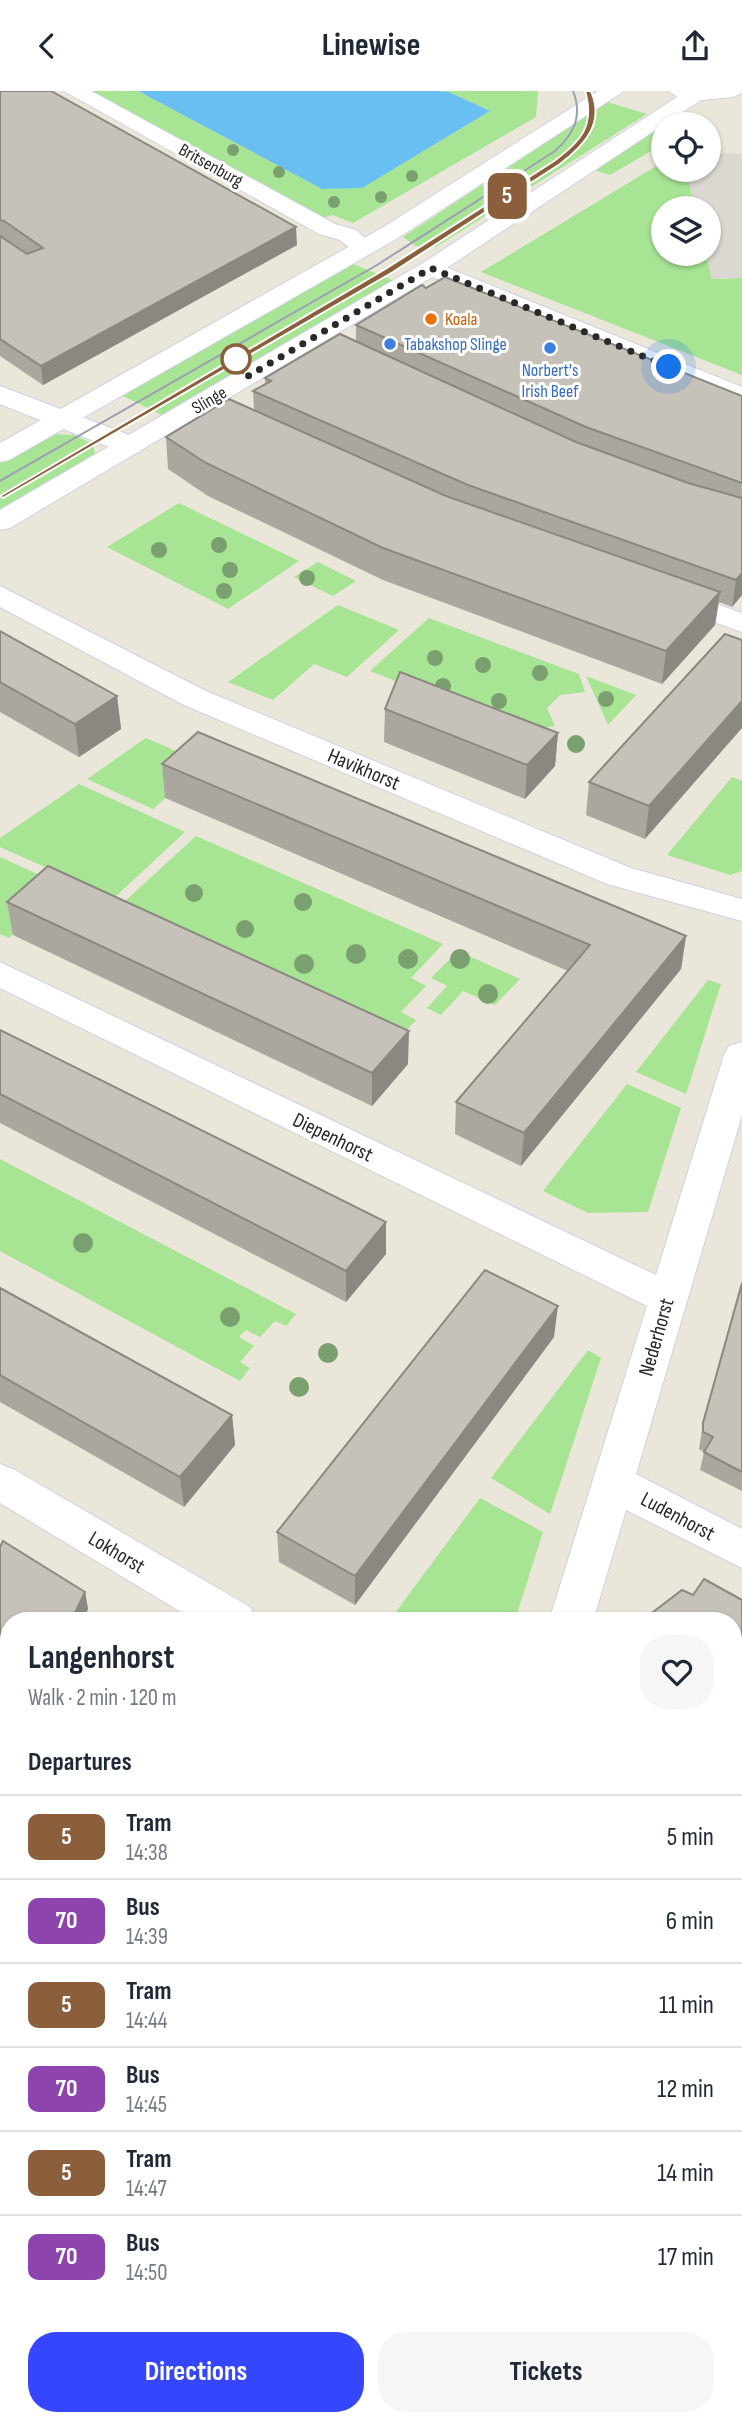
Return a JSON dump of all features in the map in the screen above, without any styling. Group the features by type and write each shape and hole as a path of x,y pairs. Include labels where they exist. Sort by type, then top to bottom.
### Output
{"street":[{"name":"Britsenburg","path":"75,91 327,229 356,242"},
{"path":"0,454 613,91"},
{"path":"689,92 733,91"},
{"name":"Slinge","path":"0,522 200,404 441,272 689,92"},
{"path":"441,272 742,397"},
{"path":"0,394 37,412 64,417 131,446"},
{"path":"200,404 235,419"},
{"path":"640,586 742,623"},
{"name":"Havikhorst","path":"0,594 208,703 619,876 742,910"},
{"name":"Diepenhorst","path":"0,974 667,1299"},
{"name":"Nederhorst","path":"574,1612 667,1299 729,1154 742,1055"},
{"name":"Lokhorst","path":"0,1482 220,1612"},
{"name":"Ludenhorst","path":"614,1483 742,1550"}],"green space":[{"path":"85,91 138,91 322,189 363,187 490,111 449,92 438,91 538,91 536,117 353,223 333,215 320,219"},
{"path":"607,102 647,114 436,247 416,246 403,237"},
{"path":"651,132 651,151 610,175 594,170"},
{"path":"651,169 651,182 689,182 692,196 651,196 651,266 709,266 712,279 742,278 742,375 481,272"},
{"path":"351,263 397,282 166,417 119,394"},
{"path":"50,434 74,435 93,444 96,458 0,515 0,463"},
{"path":"179,503 299,561 228,609 107,547"},
{"path":"318,562 356,581 333,596 294,577"},
{"path":"338,605 399,630 347,677 314,664 273,700 228,682"},
{"path":"429,618 579,674 585,692 560,695 547,708 555,726 522,731 370,671"},
{"path":"586,676 636,695 608,725"},
{"path":"146,738 204,763 153,809 87,779"},
{"path":"732,777 742,781 742,871 730,875 667,855"},
{"path":"79,784 185,832 114,898 0,847 0,838"},
{"path":"196,836 443,944 411,978 426,986 401,1012 416,1020 405,1032 123,903"},
{"path":"0,857 66,887 9,938 0,934"},
{"path":"458,951 520,979 495,1005 463,991 441,1015 427,1008 447,986 431,978"},
{"path":"708,980 721,984 686,1094 636,1072"},
{"path":"627,1084 681,1108 648,1212 588,1213 543,1191"},
{"path":"0,1159 296,1314 286,1326 275,1321 260,1337 246,1330 239,1337 254,1346 240,1362 250,1368 240,1381 0,1251"},
{"path":"588,1350 601,1358 550,1514 491,1478"},
{"path":"480,1498 543,1532 518,1612 396,1612"}],"shaded area":[{"path":"721,153 742,154 742,278 712,279 709,266 721,266 721,196 692,196 689,182 721,182"}],"water":[{"path":"138,91 438,91 449,92 490,111 362,188 322,189"}],"building":[{"path":"0,91 51,91 296,227 41,366 0,339 0,236 27,254 43,248 0,220"},
{"path":"445,277 742,396 742,483 586,427 356,325 422,285 426,288"},
{"path":"340,334 576,442 688,483 742,498 742,573 736,580 468,485 253,391 271,381 265,378"},
{"path":"229,399 446,496 720,592 666,651 383,548 206,463 166,437"},
{"path":"0,631 117,696 75,724 0,682"},
{"path":"725,634 742,640 742,701 649,806 589,782"},
{"path":"400,672 558,733 527,765 385,709"},
{"path":"198,732 686,936 524,1133 456,1102 590,945 162,764"},
{"path":"48,866 409,1031 372,1073 7,902"},
{"path":"0,1030 386,1222 346,1271 0,1094"},
{"path":"485,1270 558,1306 355,1576 277,1532"},
{"path":"742,1283 742,1472 704,1452 713,1437 703,1432 703,1423"},
{"path":"0,1288 232,1415 180,1477 0,1375"},
{"path":"3,1541 85,1592 75,1612 0,1612 0,1547"},
{"path":"704,1579 742,1600 742,1612 653,1612 682,1590 693,1595"}],"tram line":[{"path":"0,481 377,265 555,151 575,124 577,109 573,91"},
{"path":"0,496 389,270 557,163 585,132 591,113 589,91"},
{"name":"5","path":"0,496 390,270 557,163 576,148 588,132 594,108 589,91"}],"place":[{"name":"Koala","path":"431,319"},
{"name":"Tabakshop Slinge","path":"390,344"},
{"name":"Norbert's Irish Beef","path":"550,348"}],"route":[{"path":"236,359 245,378 431,268 669,367"}]}
